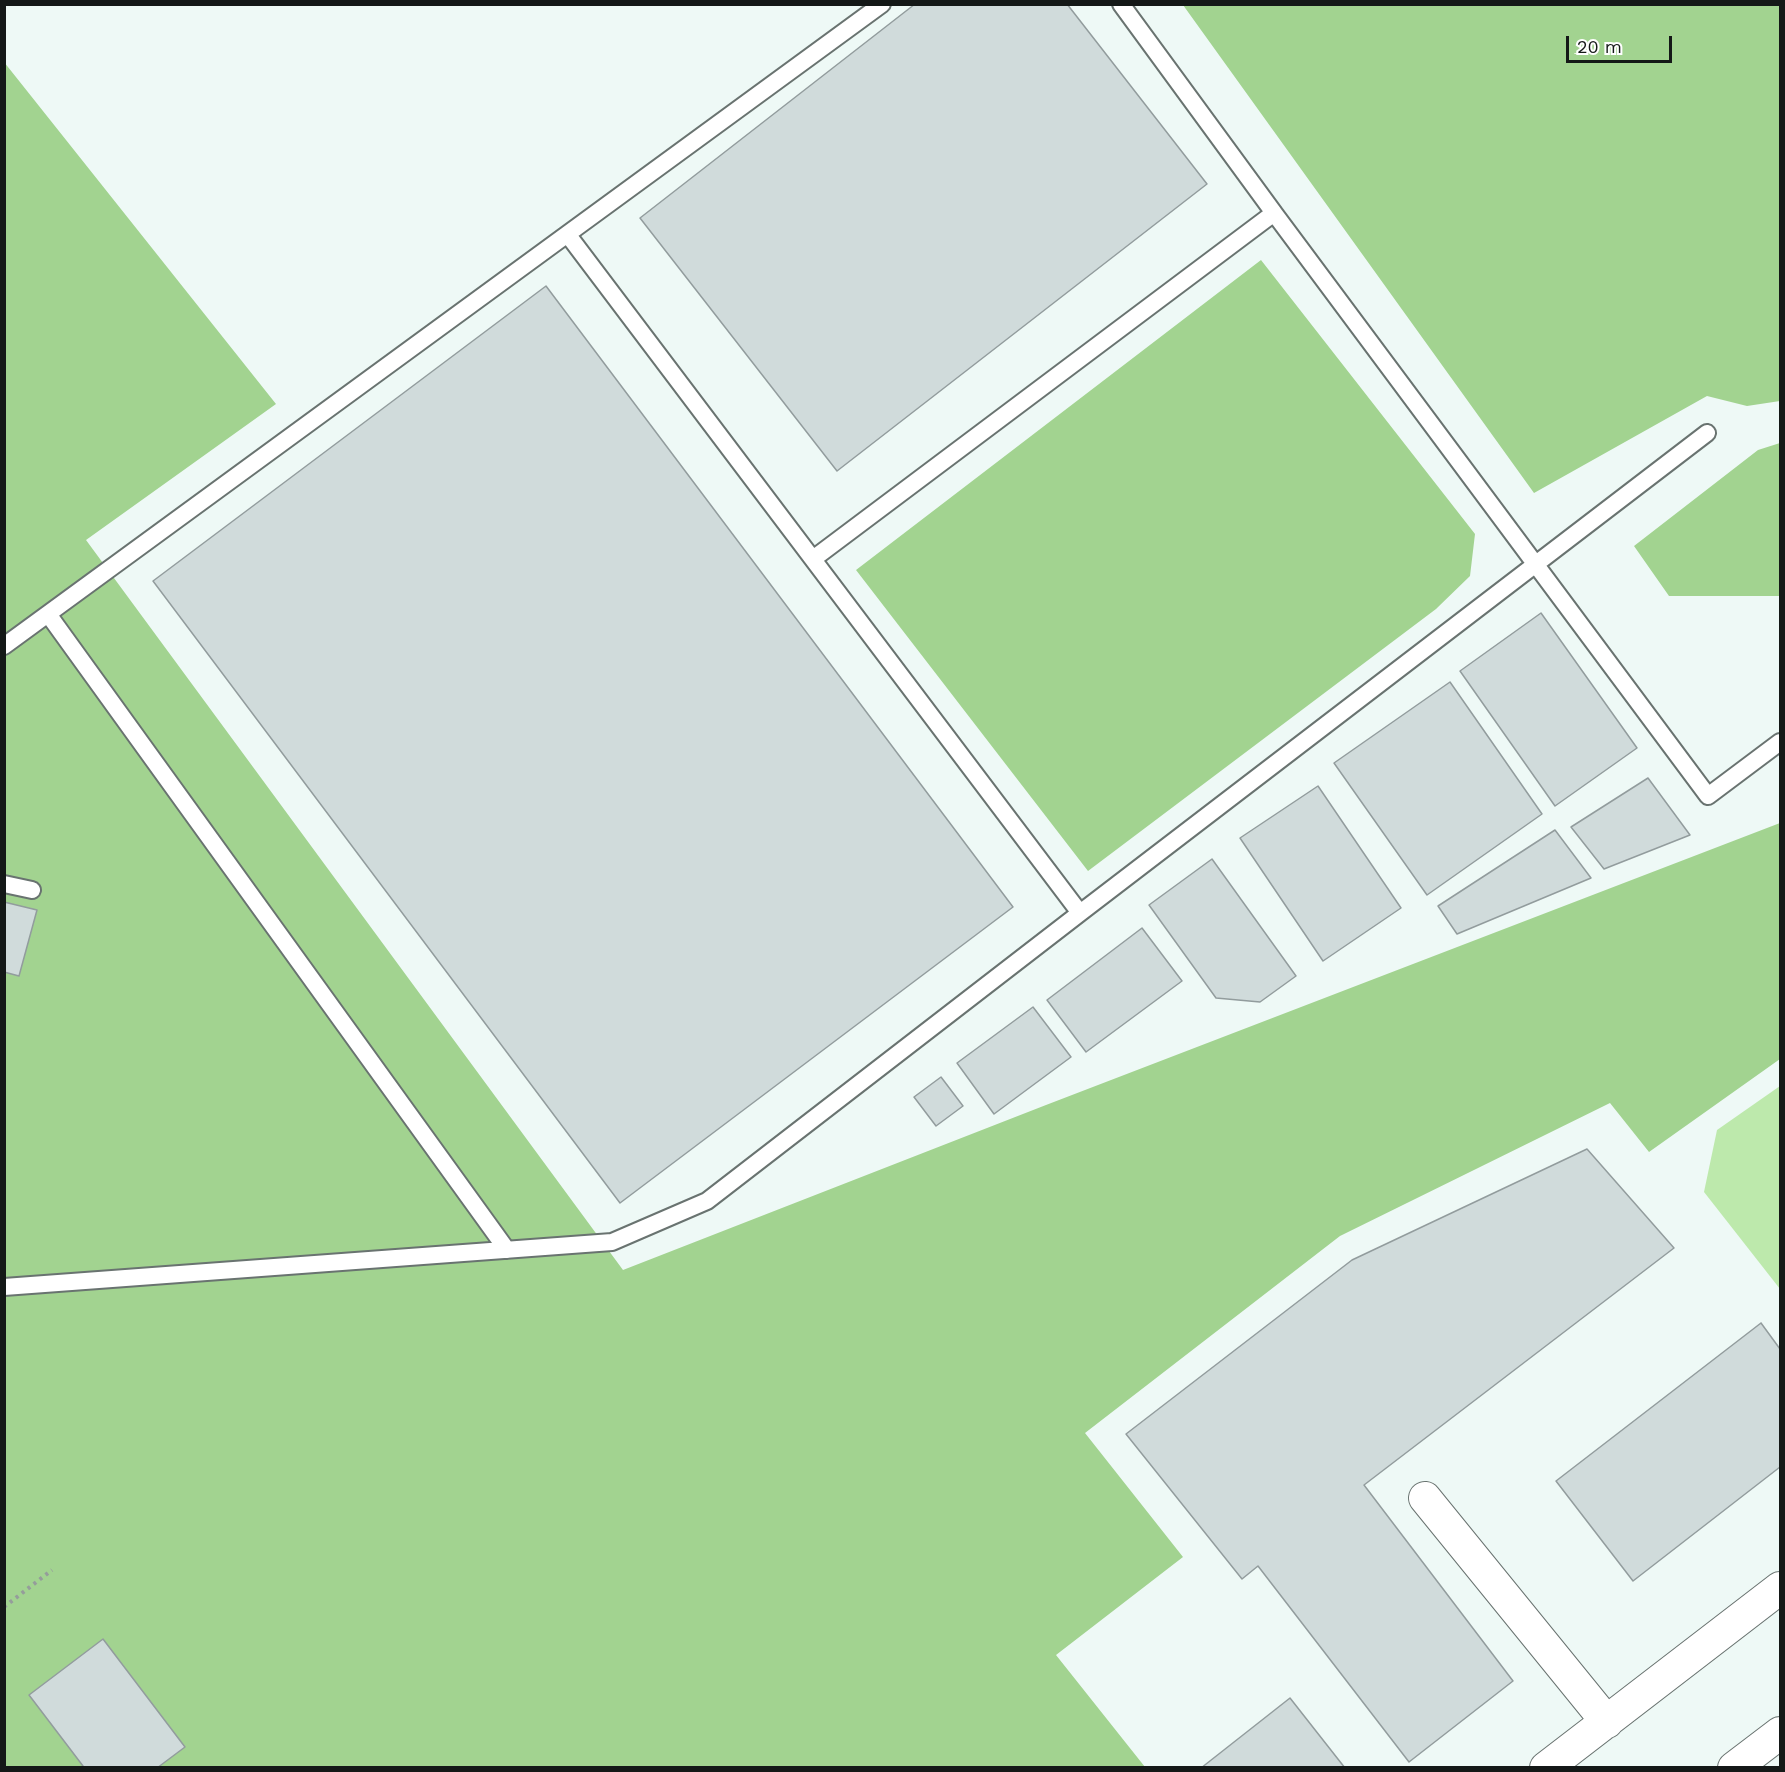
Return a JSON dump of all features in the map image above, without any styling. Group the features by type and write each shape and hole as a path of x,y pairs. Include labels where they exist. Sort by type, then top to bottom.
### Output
{"street":[{"path":"1425,1498 1607,1722"},
{"path":"1546,1767 1780,1588"},
{"path":"1734,1767 1780,1733"}],"lane":[{"path":"4,646 882,4"},
{"path":"1120,4 1707,796 1780,742"},
{"path":"813,558 1274,213"},
{"path":"568,235 1080,913"},
{"path":"4,1287 612,1242 706,1201 1707,433"},
{"path":"48,614 507,1250"},
{"path":"4,884 32,890"}],"path":[{"path":"4,1607 52,1570"}],"green space":[{"path":"1183,5 1780,5 1780,401 1747,406 1707,396 1534,493"},
{"path":"4,62 276,404 86,540 623,1270 1780,823 1780,1059 1649,1152 1610,1103 1340,1236 1085,1433 1183,1557 1056,1655 1145,1767 5,1767"},
{"path":"1261,260 1475,534 1470,576 1436,609 1088,871 856,570"},
{"path":"1780,443 1780,596 1669,596 1634,546 1758,450"},
{"path":"1780,1086 1780,1289 1704,1192 1717,1130"}],"building":[{"path":"915,4 1067,4 1207,184 837,471 640,218"},
{"path":"546,286 1013,907 620,1203 153,581"},
{"path":"1541,613 1637,748 1555,806 1460,671"},
{"path":"1450,682 1542,814 1427,895 1334,763"},
{"path":"1648,778 1690,835 1604,869 1571,827"},
{"path":"1318,786 1401,908 1323,961 1240,838"},
{"path":"1555,830 1591,878 1457,934 1438,906"},
{"path":"1212,859 1296,976 1260,1002 1216,998 1149,905"},
{"path":"4,902 37,910 19,976 4,972"},
{"path":"1142,928 1182,981 1086,1052 1047,1000"},
{"path":"1033,1007 1071,1057 994,1114 957,1063"},
{"path":"941,1077 963,1106 936,1126 914,1097"},
{"path":"1587,1149 1674,1248 1364,1485 1513,1681 1409,1762 1258,1566 1242,1579 1126,1434 1352,1260"},
{"path":"1761,1323 1780,1349 1780,1467 1633,1581 1556,1481"},
{"path":"103,1639 185,1747 157,1768 81,1768 83,1766 29,1695"},
{"path":"1290,1698 1345,1768 1201,1768"}]}
